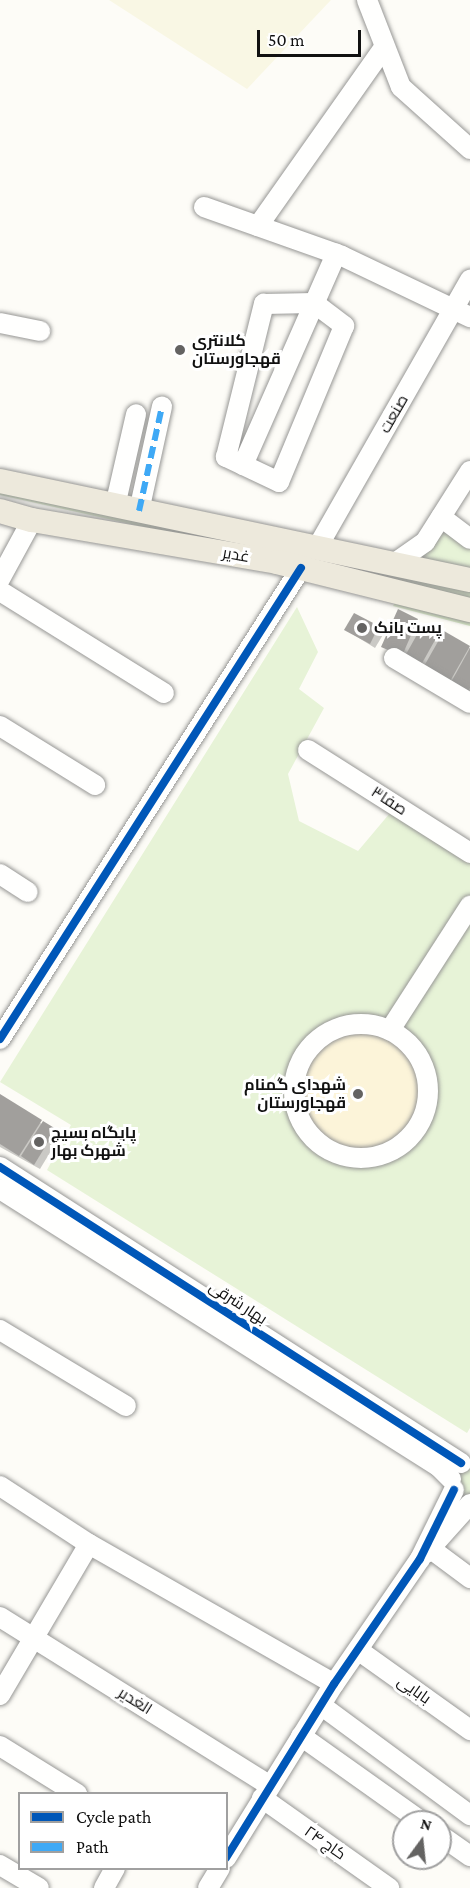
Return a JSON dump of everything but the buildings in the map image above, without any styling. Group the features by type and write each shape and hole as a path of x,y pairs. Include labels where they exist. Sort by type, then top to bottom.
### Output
{"main road":[{"name":"غدیر","path":"0,481 470,580"},
{"name":"غدیر","path":"0,511 32,520 301,568 470,610"}],"street":[{"path":"367,0 383,49 401,87 470,149"},
{"path":"258,226 383,49"},
{"path":"204,207 336,254 462,313"},
{"path":"243,465 336,254"},
{"name":"صنعت","path":"317,548 462,313 470,280"},
{"path":"314,303 344,326 279,482 226,457 264,304 314,303"},
{"path":"0,323 40,331"},
{"path":"139,511 162,406"},
{"path":"116,506 136,414"},
{"path":"395,563 425,542 470,471"},
{"path":"441,517 470,539"},
{"path":"0,579 32,520"},
{"path":"0,1039 301,568"},
{"path":"0,591 164,693"},
{"path":"394,658 470,703"},
{"path":"0,726 95,785"},
{"name":"صفا۳","path":"308,750 470,854"},
{"path":"0,874 28,892"},
{"path":"390,1030 470,906"},
{"path":"360,1023 390,1030 404,1039 423,1064 428,1094 420,1124 405,1142 384,1154 354,1158 324,1147 312,1137 296,1111 294,1080 302,1058 317,1039 344,1025 360,1023"},
{"name":"بهار شرقی","path":"0,1167 461,1478"},
{"name":"بهار شرقی","path":"0,1189 390,1436 461,1478"},
{"path":"0,1330 126,1406"},
{"path":"425,1554 461,1478"},
{"path":"0,1486 89,1544 334,1684"},
{"path":"228,1855 334,1684 425,1554 470,1504"},
{"path":"0,1695 89,1544"},
{"path":"425,1554 470,1578"},
{"name":"الغدیر","path":"0,1617 265,1792"},
{"name":"بابایی","path":"358,1650 470,1730"},
{"path":"322,1706 470,1815"},
{"path":"301,1736 405,1810"},
{"path":"0,1746 74,1792"},
{"name":"کاج ۲۴","path":"265,1792 389,1888"},
{"path":"452,1843 470,1856"},
{"path":"0,1865 39,1888"},
{"path":"104,1888 115,1870"},
{"path":"208,1888 219,1870"}],"shaded area":[{"path":"109,0 331,0 247,89"}],"green space":[{"path":"0,486 470,588 470,599 0,495"},
{"path":"442,523 470,544 470,574 406,561"},
{"path":"398,598 470,617 470,626 393,606"},
{"name":"شهدای گمنام قهجاورستان","path":"297,607 318,652 299,689 324,708 288,774 299,821 358,851 390,813 470,862 470,1428 467,1433 47,1170 71,1125 0,1082"},
{"path":"470,1464 470,1496 461,1494 456,1470"}],"sand":[{"path":"361,1028 385,1033 406,1046 419,1067 424,1091 419,1115 406,1136 385,1149 361,1154 337,1149 316,1136 303,1115 298,1091 303,1067 316,1046 337,1033"}],"marked path":[{"path":"139,511 162,406"}],"cycle path":[{"path":"0,1039 301,568"},
{"path":"0,1167 461,1463"},
{"path":"228,1855 334,1684 420,1559 454,1490"}],"place":[{"name":"کلانتری قهجاورستان","path":"180,350"},
{"name":"پست بانک","path":"362,628"},
{"name":"شهدای گمنام قهجاورستان","path":"358,1094"},
{"name":"پایگاه بسیج شهرک بهار","path":"39,1142"}]}
